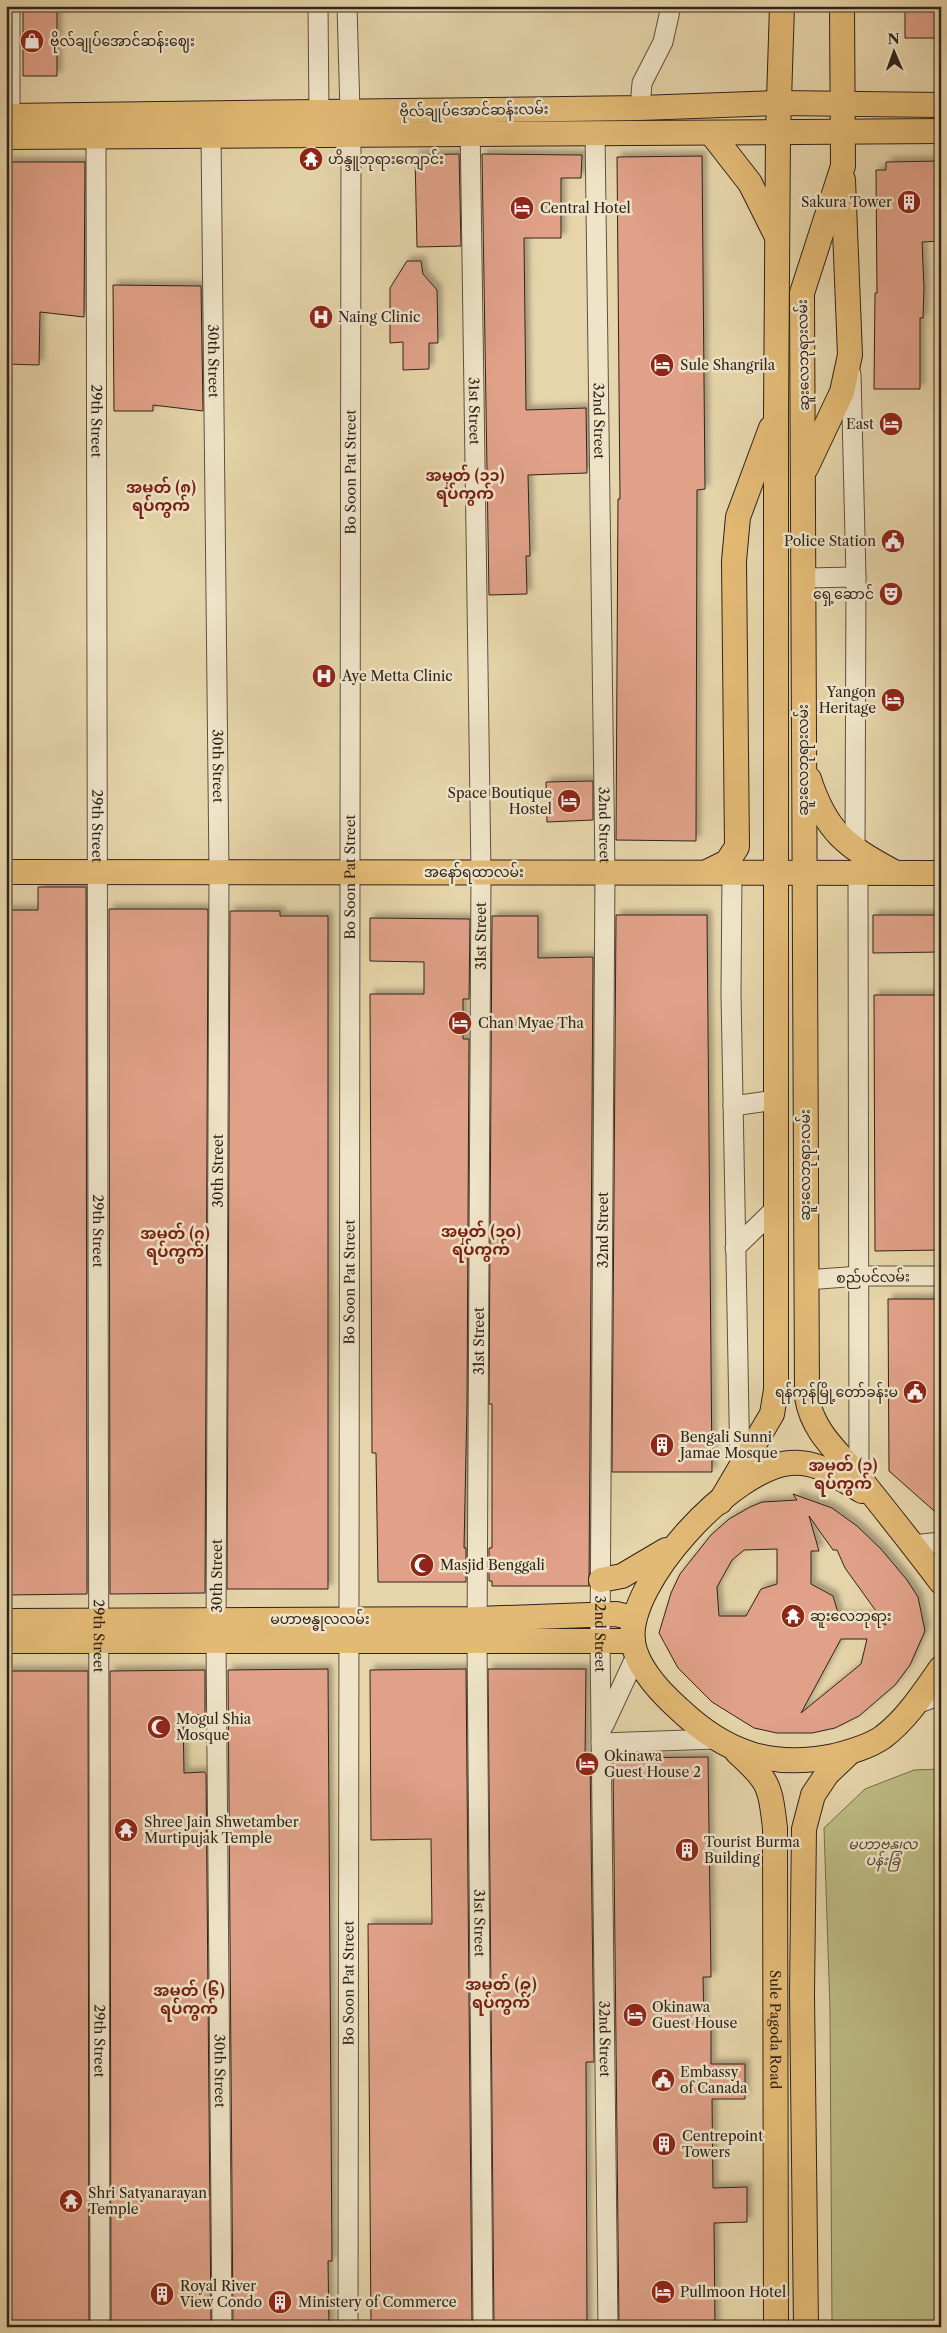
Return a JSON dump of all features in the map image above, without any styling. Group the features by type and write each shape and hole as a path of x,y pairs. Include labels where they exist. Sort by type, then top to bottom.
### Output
{"main road":[{"name":"ဆူးလေဘုရားလမ်း","path":"720,1502 772,1414 776,1390 776,415 778,132 782,6"},
{"name":"ဆူးလေဘုရားလမ်း","path":"842,6 842,166 802,293 805,578 803,760 807,1397 810,1414 818,1430 859,1477 941,1582"},
{"name":"ဗိုလ်ချုပ်အောင်ဆန်းလမ်း","path":"7,123 184,125 212,135 470,110 640,108 779,103 941,105"},
{"name":"ဗိုလ်ချုပ်အောင်ဆန်းလမ်း","path":"7,123 96,136 184,125 319,113 351,123 470,134 941,131"},
{"path":"844,226 851,194 852,148 861,135 878,130"},
{"path":"711,133 750,183 777,237"},
{"path":"804,472 842,392 850,355 842,166"},
{"path":"707,872 727,862 737,847 734,561 738,517 776,415"},
{"path":"803,760 817,804 856,862 896,873 941,873"},
{"name":"အနော်ရထာလမ်း","path":"6,872 804,873 856,862"},
{"path":"874,1498 819,1466 791,1462 773,1465 759,1472 720,1502 691,1530 657,1568 634,1638 663,1694 693,1723 724,1743 778,1761 812,1760 850,1752 882,1737 916,1704 941,1668"},
{"path":"601,1580 622,1576 641,1566 691,1530"},
{"name":"မဟာဗန္ဓုလလမ်း","path":"477,1630 600,1614 616,1614 634,1638"},
{"name":"မဟာဗန္ဓုလလမ်း","path":"6,1621 98,1631"},
{"name":"မဟာဗန္ဓုလလမ်း","path":"6,1641 98,1631 216,1630 477,1630 600,1641 634,1638"},
{"name":"Sule Pagoda Road","path":"724,1743 762,1775 771,1795 775,1828 776,2327"},
{"name":"Sule Pagoda Road","path":"806,2327 802,1993 804,1828 813,1795 828,1774 850,1752"}],"street":[{"path":"7,123 10,6"},
{"path":"318,6 319,113"},
{"name":"Bo Soon Pat Street","path":"347,6 351,123 348,2327"},
{"path":"640,108 642,83 663,42 671,6"},
{"name":"31st Street","path":"470,110 481,873 477,1630 483,2327"},
{"name":"32nd Street","path":"595,133 605,872 600,1641 608,2327"},
{"name":"30th Street","path":"212,135 219,872 216,1630 222,2327"},
{"name":"29th Street","path":"96,136 100,2327"},
{"path":"850,355 856,577 856,862 860,1276 859,1477"},
{"path":"805,578 856,577"},
{"path":"732,872 733,1106 740,1470"},
{"path":"733,1106 776,1100"},
{"path":"735,1248 776,1208"},
{"name":"စည်ပင်လမ်း","path":"806,1280 860,1276 941,1276"},
{"path":"913,1545 941,1542"},
{"path":"634,1638 601,1737 724,1743"},
{"path":"916,1704 941,1695"}],"green space":[{"name":"မဟာဗန္ဓုလ ပန်းခြံ","path":"941,1769 941,2327 832,2327 830,2009 824,1828 865,1789 914,1770"}],"building":[{"path":"23,6 57,6 57,76 23,76"},
{"path":"905,6 941,6 941,38 905,38"},
{"path":"459,154 461,246 417,247 415,155"},
{"path":"482,154 582,155 581,178 561,178 561,238 524,238 526,410 586,408 587,473 528,475 530,556 526,556 527,594 489,595"},
{"path":"702,156 705,489 697,490 696,841 616,840 618,499 620,499 617,157"},
{"path":"941,161 941,241 922,242 924,288 923,318 920,318 920,389 874,389 875,293 877,293 876,170 886,170 886,162"},
{"path":"6,162 85,162 84,317 40,312 39,365 6,364"},
{"path":"407,261 421,261 423,274 437,290 438,343 429,343 429,369 403,370 403,342 390,343 390,288"},
{"path":"113,285 201,286 203,411 153,405 153,411 114,411"},
{"name":"Space Boutique Hostel","path":"593,781 593,820 547,822 546,782"},
{"path":"38,887 86,887 87,1594 6,1595 6,910 38,910"},
{"path":"109,909 207,909 208,911 205,1593 110,1594"},
{"path":"230,911 280,911 280,916 328,916 328,1589 227,1589"},
{"path":"616,915 707,915 712,1472 612,1472"},
{"path":"873,915 941,915 941,952 873,953"},
{"path":"492,916 538,916 538,958 593,957 589,1586 492,1586 492,1581 489,1581 489,1548 492,1548 492,1404 489,1404"},
{"path":"370,918 470,919 469,999 463,999 463,1039 469,1039 467,1404 464,1548 466,1548 466,1582 378,1582 376,1453 372,1453 370,994 424,994 424,962 370,961"},
{"path":"874,995 941,995 941,1250 875,1251"},
{"name":"ရန်ကုန်မြို့တော်ခန်းမ","path":"888,1299 941,1299 941,1517 889,1471"},
{"name":"ဆူးလေဘုရား","path":"793,1494 832,1508 857,1526 881,1549 907,1580 918,1597 925,1631 910,1665 895,1685 859,1716 835,1728 812,1733 777,1733 754,1728 712,1702 678,1668 659,1633 671,1593 680,1574 711,1535 729,1519 762,1502 797,1500","holes":["809,1516 833,1550 837,1550 845,1568 886,1625 869,1616 839,1616 833,1596 811,1584 811,1551 819,1551","777,1549 777,1584 761,1589 746,1616 719,1616 717,1587 732,1560 744,1550","841,1639 867,1639 861,1664 801,1713"]},
{"path":"328,1669 332,2261 328,2261 329,2327 233,2327 228,1670"},
{"path":"466,1669 472,2327 371,2327 368,1924 432,1924 431,1839 371,1840 370,1670"},
{"path":"488,1669 586,1669 585,1758 590,1758 594,2062 586,2062 587,2327 494,2327"},
{"path":"205,1670 205,1714 183,1716 184,1773 204,1772 206,1774 211,2327 111,2327 110,1671"},
{"path":"6,1671 88,1671 89,2327 6,2327"},
{"path":"708,1757 711,1977 703,1977 704,2026 711,2026 711,2064 745,2064 745,2099 712,2099 713,2188 747,2187 747,2222 714,2223 715,2327 619,2327 613,1758"}],"place":[{"name":"ဗိုလ်ချုပ်အောင်ဆန်းဈေး","path":"32,41"},
{"name":"ဟိန္ဒူဘုရားကျောင်း","path":"311,159"},
{"name":"Sakura Tower","path":"909,202"},
{"name":"Central Hotel","path":"522,208"},
{"name":"Naing Clinic","path":"321,317"},
{"name":"Sule Shangrila","path":"662,365"},
{"name":"East","path":"891,424"},
{"name":"Police Station","path":"893,541"},
{"name":"ရှေ့ဆောင်","path":"891,594"},
{"name":"Aye Metta Clinic","path":"324,676"},
{"name":"Yangon Heritage","path":"893,700"},
{"name":"Space Boutique Hostel","path":"569,801"},
{"name":"Chan Myae Tha","path":"460,1023"},
{"name":"ရန်ကုန်မြို့တော်ခန်းမ","path":"915,1392"},
{"name":"Bengali Sunni Jamae Mosque","path":"662,1445"},
{"name":"Masjid Benggali","path":"422,1565"},
{"name":"ဆူးလေဘုရား","path":"793,1616"},
{"name":"Mogul Shia Mosque","path":"159,1727"},
{"name":"Okinawa Guest House 2","path":"587,1764"},
{"name":"Shree Jain Shwetamber Murtipujak Temple","path":"126,1830"},
{"name":"Tourist Burma Building","path":"687,1850"},
{"name":"Okinawa Guest House","path":"635,2015"},
{"name":"Embassy of Canada","path":"663,2080"},
{"name":"Centrepoint Towers","path":"664,2144"},
{"name":"Shri Satyanarayan Temple","path":"71,2201"},
{"name":"Pullmoon Hotel","path":"663,2292"},
{"name":"Royal River View Condo","path":"162,2294"},
{"name":"Ministery of Commerce","path":"280,2302"}],"district":[{"name":"အမှတ် (၁၁) ရပ်ကွက်","path":"465,484"},
{"name":"အမှတ် (၈) ရပ်ကွက်","path":"161,496"},
{"name":"အမှတ် (၁၀) ရပ်ကွက်","path":"481,1240"},
{"name":"အမှတ် (၇) ရပ်ကွက်","path":"175,1242"},
{"name":"အမှတ် (၁) ရပ်ကွက်","path":"843,1474"},
{"name":"အမှတ် (၉) ရပ်ကွက်","path":"501,1993"},
{"name":"အမှတ် (၆) ရပ်ကွက်","path":"189,1999"}]}
